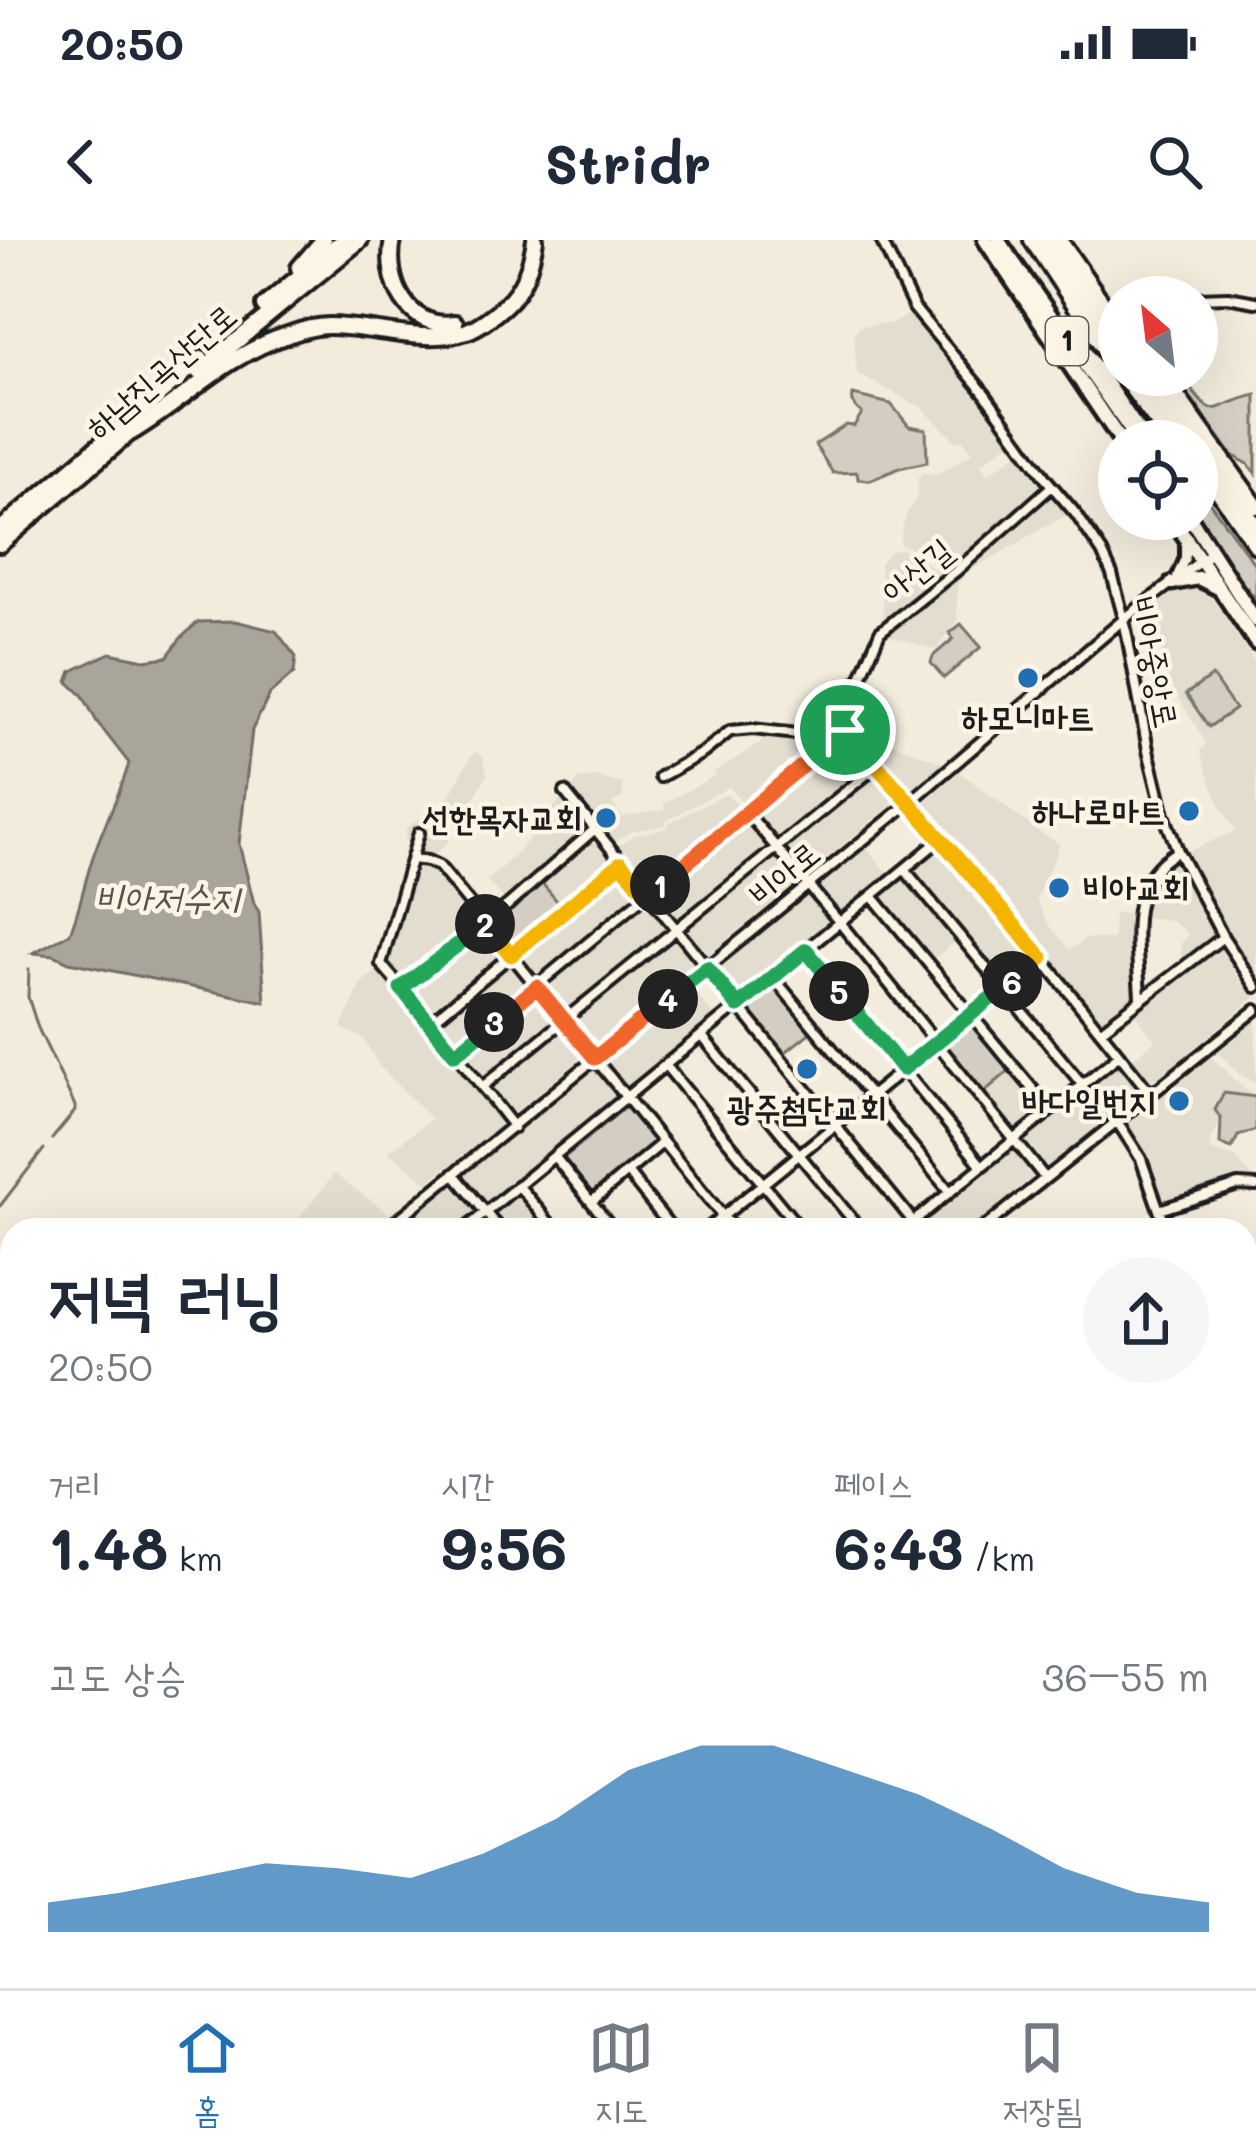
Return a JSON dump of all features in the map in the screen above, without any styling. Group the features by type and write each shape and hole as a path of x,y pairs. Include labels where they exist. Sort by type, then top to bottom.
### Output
{"highway":[{"path":"272,300 323,240"},
{"name":"하남진곡산단로","path":"0,530 343,240"},
{"name":"하남진곡산단로","path":"0,544 359,240"},
{"path":"392,240 392,280 403,300 420,316 441,325 488,311 508,292 531,240"},
{"path":"130,433 221,366 292,333 326,326 422,334 466,331 515,296 528,272 531,240"},
{"path":"1032,240 1098,340"},
{"path":"1045,240 1098,317"},
{"path":"1060,240 1098,294"},
{"path":"1177,396 1256,506"},
{"path":"1218,472 1256,527"},
{"path":"1218,490 1256,545"},
{"path":"1218,495 1232,510"}],"main road":[{"name":"1","path":"985,240 1107,420"},
{"name":"1","path":"998,240 1123,420"},
{"path":"1188,540 1256,621"},
{"path":"1199,540 1220,589 1256,643"},
{"path":"1172,583 1198,578 1220,589"}],"street":[{"name":"비아중앙로","path":"881,240 914,308 985,394 1102,552 1124,619 1164,815 1223,937 1256,988"},
{"path":"1218,297 1256,302"},
{"path":"1075,325 1071,328 1134,420"},
{"name":"아산길","path":"845,730 846,713 880,632 1052,486"},
{"path":"1172,583 1184,565 1185,540"},
{"name":"비아로","path":"400,1218 910,803 1124,619 1206,557"},
{"path":"455,1054 845,730"},
{"path":"660,777 730,731 845,730 1042,958 1151,1094"},
{"path":"482,1087 877,766"},
{"path":"565,792 911,1218"},
{"path":"746,813 1045,1178"},
{"path":"401,988 595,830"},
{"path":"419,833 381,964 514,1126"},
{"path":"478,1218 941,839"},
{"path":"1140,998 1138,902 1155,867 1178,851"},
{"path":"412,859 439,866 722,1216"},
{"path":"431,1022 621,863"},
{"path":"905,870 1082,1084"},
{"path":"873,897 1050,1110"},
{"path":"1100,1031 1223,937"},
{"path":"806,950 982,1166"},
{"path":"720,1218 1042,958"},
{"path":"773,977 950,1192"},
{"path":"996,1218 1256,1010"},
{"path":"701,1036 851,1218"},
{"path":"925,1218 950,1192 1119,1055"},
{"path":"666,1066 791,1218"},
{"path":"1117,1120 1141,1159 1162,1218"},
{"path":"591,1202 662,1143"},
{"path":"554,1156 604,1218"},
{"path":"627,1172 663,1218"},
{"path":"454,1174 490,1218"},
{"path":"518,1185 545,1218"},
{"path":"1160,1210 1238,1185 1256,1186"}],"shaded area":[{"path":"913,312 1011,441 981,464 987,475 1018,453 1041,487 951,566 934,564 918,550 900,545 901,533 923,472 936,475 972,453 919,405 857,373 854,334 859,326 893,323"},
{"path":"853,395 891,404 909,426 926,429 927,462 871,480 858,479 857,472 833,473 815,445 846,425 854,426 862,413"},
{"path":"1256,395 1256,474 1232,455 1218,435 1218,420 1207,420 1190,396 1213,409"},
{"path":"1049,493 1070,513 964,574 957,586 957,622 936,650 884,634"},
{"path":"1218,514 1256,566 1256,599 1231,575 1210,540 1218,540"},
{"path":"900,549 947,572 884,623 880,564 889,552"},
{"path":"1195,584 1211,596 1256,664 1256,974 1229,935 1187,852 1235,831 1201,755 1206,743 1168,680 1154,608 1179,587"},
{"path":"961,624 981,647 944,678 931,663 933,656 953,639 950,633"},
{"path":"1212,676 1235,709 1209,727 1186,694"},
{"path":"861,730 943,763 907,792 859,738"},
{"path":"835,734 751,805 745,805 729,787 667,820 666,825 630,832 616,841 607,840 568,791 579,779 595,777 622,784 623,797 612,803 623,817 662,810 663,804 715,776 714,772 773,735"},
{"path":"845,739 869,761 868,767 782,838 777,837 759,815 760,809"},
{"path":"474,751 483,757 487,775 475,797 447,824 452,832 447,843 432,857 421,856 422,833 414,831 411,841 405,840 406,827 450,795"},
{"path":"959,772 1060,844 1036,899 1069,949 1083,939 1113,939 1114,913 1132,914 1134,992 1131,1002 1107,1021 1100,1021 926,804"},
{"path":"871,775 877,775 895,797 894,803 803,873 786,845"},
{"path":"727,794 739,807 738,816 652,886 644,885 618,853 618,847 634,835 667,828 670,822"},
{"path":"563,796 588,825 505,900 487,881 521,849"},
{"path":"743,821 750,822 767,842 766,849 680,919 673,919 657,899 658,891"},
{"path":"590,839 598,840 614,859 613,866 563,908 540,881"},
{"path":"864,845 890,876 845,914 838,913 819,890 819,882"},
{"path":"935,851 942,851 1028,956 1005,979 1000,979 914,873"},
{"path":"771,857 777,857 794,885 703,955 686,927"},
{"path":"1173,859 1213,936 1185,961 1181,944 1187,935 1183,929 1170,920 1146,917 1158,869"},
{"path":"414,864 433,867 476,920 404,982 385,961"},
{"path":"617,874 625,874 639,891 637,899 541,978 534,977 520,953"},
{"path":"907,878 957,940 930,962 880,901 880,895"},
{"path":"540,881 563,908 516,947 509,946 493,927 494,920"},
{"path":"803,896 811,897 830,927 743,996 736,996 717,972 718,964"},
{"path":"644,903 665,922 664,930 568,1010 562,1010 546,985"},
{"path":"481,931 503,958 436,1014 427,1013 411,994 412,988"},
{"path":"669,938 677,939 695,960 694,966 598,1045 589,1044 573,1024 574,1017"},
{"path":"1217,943 1255,997 1159,1078 1149,1079 1133,1059 1155,1041 1133,1011"},
{"path":"508,962 531,984 530,989 463,1045 454,1044 438,1025 439,1019"},
{"path":"380,970 503,1119 499,1128 427,1182 388,1152 431,1119 379,1066 364,1039 341,1028 362,982"},
{"path":"768,985 775,986 812,1031 782,1055 746,1010 747,1002"},
{"path":"690,986 716,1018 627,1087 606,1062 607,1054"},
{"path":"533,994 539,995 557,1021 489,1077 480,1076 465,1058 465,1050"},
{"path":"1256,1020 1256,1083 1240,1075 1217,1052"},
{"path":"967,1024 974,1025 1010,1070 983,1093 946,1047"},
{"path":"560,1029 566,1030 584,1056 516,1112 508,1111 492,1093 492,1085"},
{"path":"1210,1056 1254,1097 1221,1119 1208,1149 1236,1157 1253,1178 1163,1202 1124,1126"},
{"path":"1111,1065 1118,1066 1135,1087 1134,1096 1049,1166 1041,1166 1023,1137"},
{"path":"1010,1070 1039,1105 1039,1114 1019,1130 1012,1129 983,1093"},
{"path":"586,1071 594,1071 614,1095 613,1102 485,1204 464,1178 465,1171"},
{"path":"1224,1093 1256,1097 1256,1130 1238,1136 1232,1148 1220,1144 1221,1119 1215,1110"},
{"path":"624,1108 653,1139 652,1145 596,1192 589,1192 565,1157"},
{"path":"1009,1147 1016,1148 1034,1170 1034,1176 983,1218 922,1218"},
{"path":"334,1174 390,1214 386,1218 299,1218"},
{"path":"448,1185 456,1185 475,1209 471,1218 408,1218"},
{"path":"514,1193 522,1194 541,1218 494,1218 495,1210"}],"water":[{"name":"비아저수지","path":"235,621 276,631 296,657 294,673 270,694 252,730 239,844 259,912 265,1002 33,953 70,933 129,763 68,682 72,671 110,653 145,660 167,657 198,622"}],"waterway":[{"path":"29,969 28,997 38,1028 75,1106 52,1139"},
{"path":"0,1206 44,1149"}],"place":[{"name":"하모니마트","path":"1028,678"},
{"name":"하나로마트","path":"1189,811"},
{"name":"선한목자교회","path":"606,818"},
{"name":"비아교회","path":"1059,888"},
{"name":"광주첨단교회","path":"807,1069"},
{"name":"바다일번지","path":"1179,1101"}],"route":[{"path":"845,730 1042,958 903,1069 806,950 738,1006 707,968 595,1058 537,987 455,1054 401,988 484,923 511,955 621,863 648,895 845,730"}]}
